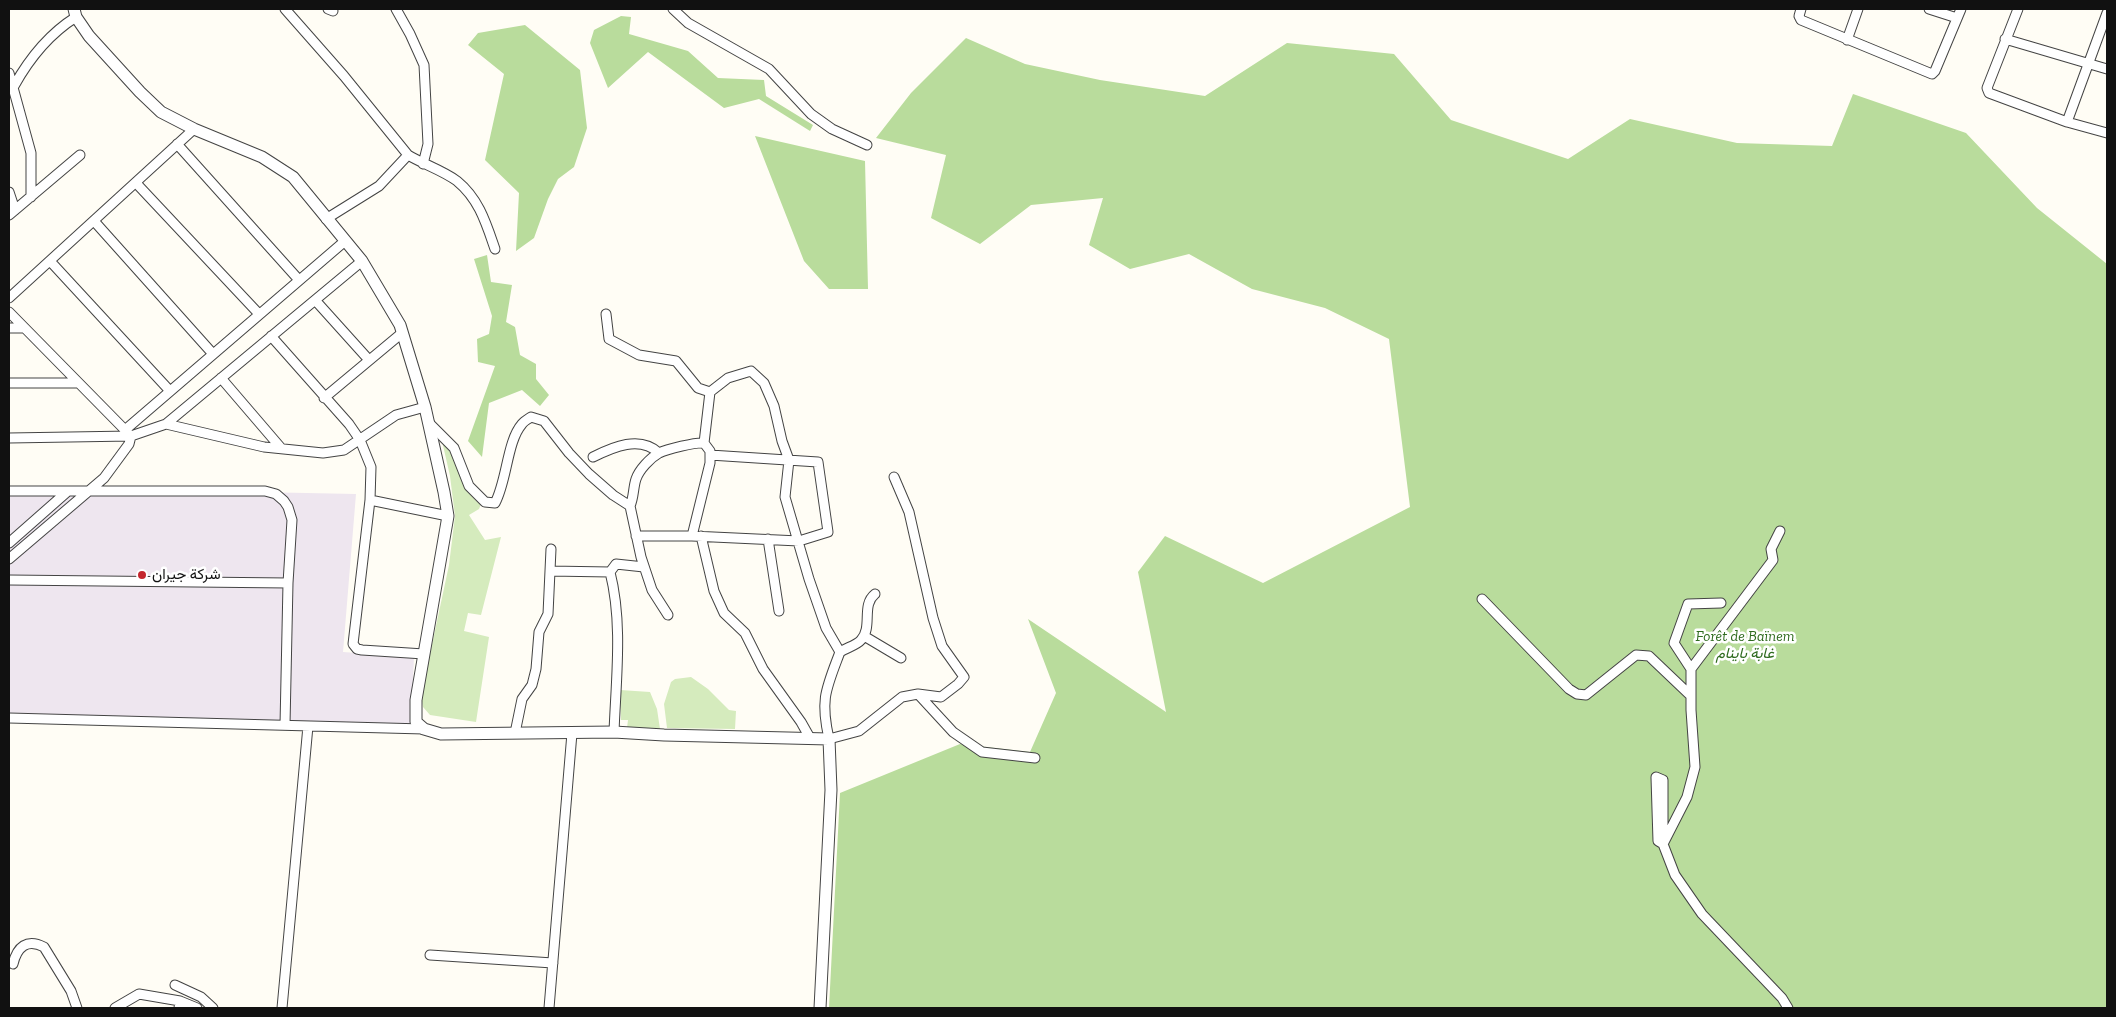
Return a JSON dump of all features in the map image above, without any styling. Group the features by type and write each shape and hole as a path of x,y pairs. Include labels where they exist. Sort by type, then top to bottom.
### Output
{"street":[{"path":"285,9 344,76 408,155 456,180 468,192 484,214 495,249"},
{"path":"396,9 424,65 428,144 423,164"},
{"path":"673,9 688,23 769,69 811,114 832,129 867,145"},
{"path":"1801,9 1799,16 1801,20 1932,74 1935,71 1961,9"},
{"path":"1847,40 1858,9"},
{"path":"1929,9 1957,18"},
{"path":"2018,9 1987,88 1989,93 2067,122 2107,133"},
{"path":"11,87 27,63 75,13 89,36 161,112 194,129 262,157 293,177 362,261 387,301 402,332 425,407 448,516 416,700 416,722 424,729"},
{"path":"2067,122 2107,13"},
{"path":"2005,39 2107,69"},
{"path":"9,73 11,87 32,153 31,197"},
{"path":"9,298 194,129"},
{"path":"177,144 298,280"},
{"path":"12,213 80,155"},
{"path":"326,219 379,186 408,155"},
{"path":"136,183 259,314"},
{"path":"9,192 12,213"},
{"path":"94,221 213,354"},
{"path":"128,433 170,391 346,241"},
{"path":"50,261 170,391"},
{"path":"9,438 128,433 166,424 362,261"},
{"path":"315,300 369,360"},
{"path":"9,312 128,433 129,444 104,478 86,491 9,559"},
{"path":"606,314 609,339 639,355 676,362 698,388 710,392"},
{"path":"9,328 23,328"},
{"path":"324,398 402,332"},
{"path":"271,336 349,424 360,440 371,466 370,500 352,644 357,649 362,650 424,654"},
{"path":"810,738 801,722 763,669 745,633 724,613 714,591 696,536 710,463 710,451 704,443 710,392 728,378 751,371 764,383 774,406 782,441 789,460 785,497 809,579 826,628 840,652"},
{"path":"222,378 281,448"},
{"path":"9,383 77,383"},
{"path":"166,424 264,447 323,453 344,450 396,415 425,407"},
{"path":"429,423 454,448 469,486 485,502 495,503 502,491 515,437 522,424 531,417 544,421 569,453 589,474 613,495 630,506"},
{"path":"668,615 652,590 644,567 630,506 633,500 636,479 641,469 659,453 698,442 704,443"},
{"path":"594,457 614,446 636,443 652,446 659,453"},
{"path":"636,536 696,536 799,541 828,532 818,462 710,455"},
{"path":"9,718 424,729 441,734 614,732 664,736 810,738 829,740 859,731 902,696 918,694 941,697 964,677 942,646 909,512 894,477"},
{"path":"9,491 265,491 276,494 288,506 292,520 288,583 285,725"},
{"path":"9,542 68,491"},
{"path":"370,500 448,516"},
{"path":"1691,669 1772,560 1771,550 1780,531"},
{"path":"768,539 779,611"},
{"path":"515,733 522,699 532,685 536,669 539,632 548,614 551,549"},
{"path":"610,572 616,564 644,567"},
{"path":"550,571 610,572"},
{"path":"610,572 616,595 617,656 614,732"},
{"path":"9,580 288,583"},
{"path":"820,1008 831,790 829,740 824,716 824,695 840,652 860,641 867,631 868,606 870,598 875,594"},
{"path":"1482,599 1569,689 1577,694 1586,695 1636,655 1649,656 1691,696"},
{"path":"1663,844 1687,798 1695,767 1691,669 1674,642 1688,604 1721,603"},
{"path":"864,636 901,658"},
{"path":"918,694 954,732 982,752 1035,758"},
{"path":"282,1008 308,726"},
{"path":"549,1008 572,733"},
{"path":"1663,844 1658,841 1656,778 1663,780 1663,844 1675,875 1702,914 1782,998 1788,1008"},
{"path":"13,964 15,954 26,943 44,947 71,991 77,1008"},
{"path":"430,955 553,963"},
{"path":"176,985 201,997 213,1008"},
{"path":"115,1008 139,994 197,1008"}],"shaded area":[{"path":"9,487 356,494 343,652 414,657 411,724 9,713"}],"green space":[{"path":"621,16 631,17 629,34 688,51 718,78 764,80 766,96 813,125 810,131 759,99 724,108 648,52 608,88 590,43 594,30"},
{"path":"525,25 580,70 587,128 574,167 558,179 548,199 534,238 516,251 519,193 485,160 504,74 468,45 478,33"},
{"name":"Forêt de Baïnem غابة باينام","path":"966,38 1025,64 1100,80 1205,96 1287,43 1394,54 1451,120 1568,159 1630,119 1737,143 1832,146 1853,94 1966,133 2037,208 2107,264 2107,1008 829,1008 840,793 960,744 1030,752 1056,693 1028,619 1166,712 1138,572 1165,536 1263,583 1410,507 1389,339 1325,308 1252,289 1189,254 1130,269 1089,245 1103,198 1031,205 980,244 931,218 946,155 876,138 911,93"},
{"path":"755,136 865,161 868,289 829,289 804,261"},
{"path":"487,255 491,282 512,285 506,322 515,327 520,355 536,364 536,379 549,395 540,406 522,390 489,403 482,457 468,441 495,366 478,362 477,339 489,334 492,316 474,259"},
{"path":"442,441 452,453 466,488 475,500 481,504 479,509 469,515 485,540 501,537 481,615 468,613 464,631 489,637 476,722 430,715 423,707 421,696 449,565 455,516 450,476"},
{"path":"691,677 708,689 729,710 736,711 735,729 667,728 664,704 671,682 675,679"},
{"path":"620,690 650,692 657,709 660,729 627,728 628,720 621,720"}],"place":[{"name":"شركة جيران","path":"142,575"}]}
